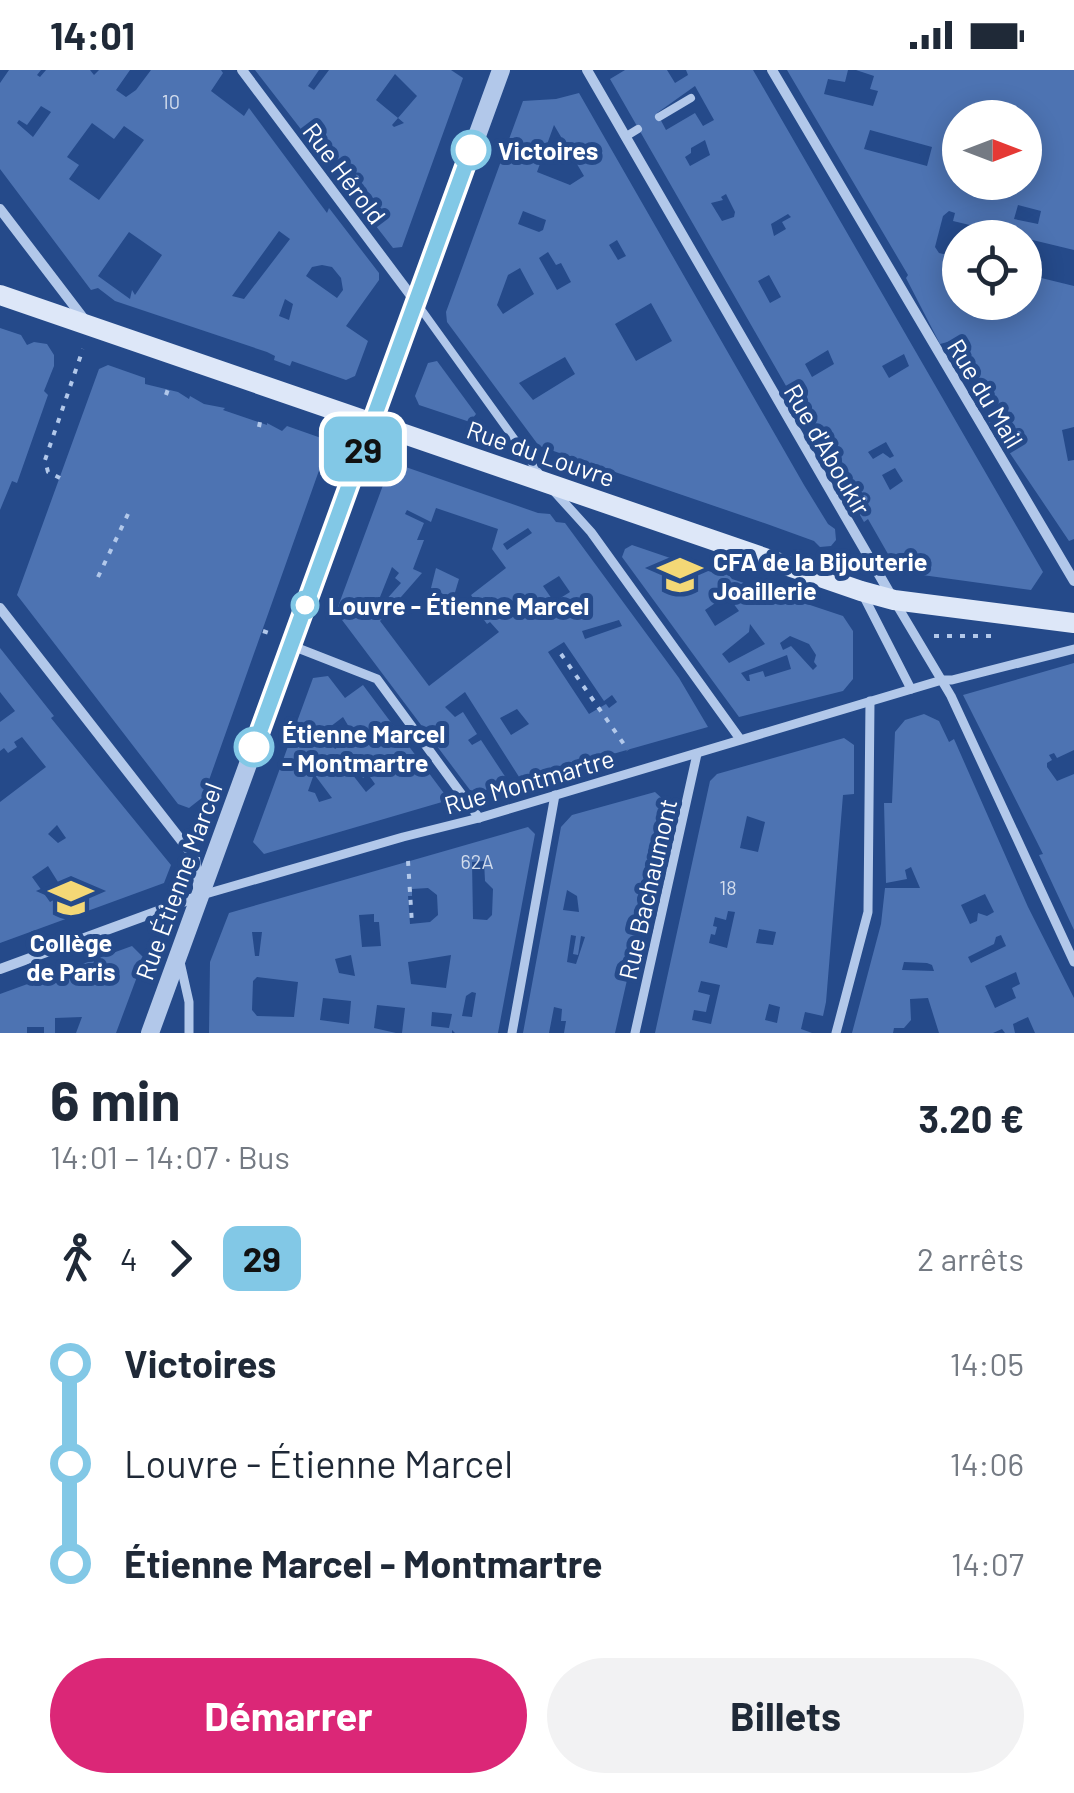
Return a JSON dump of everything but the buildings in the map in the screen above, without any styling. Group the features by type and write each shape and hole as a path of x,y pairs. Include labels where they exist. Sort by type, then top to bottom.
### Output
{"main road":[{"name":"Rue du Louvre","path":"0,294 861,591 894,600 1074,623"}],"street":[{"name":"Rue Hérold","path":"242,70 415,301"},
{"name":"Rue Étienne Marcel","path":"150,1033 501,70"},
{"name":"Rue d'Aboukir","path":"587,70 942,680 1074,962"},
{"name":"Rue du Mail","path":"772,70 1074,581"},
{"path":"0,209 87,324"},
{"path":"544,480 591,532 740,739"},
{"path":"861,591 912,689"},
{"path":"0,608 195,858 199,896"},
{"path":"290,645 376,679 479,818"},
{"name":"Rue Montmartre","path":"0,970 199,896 479,818 942,680 1074,649"},
{"path":"836,1033 868,912 870,701"},
{"name":"Rue Bachaumont","path":"635,1033 697,754"},
{"path":"512,1033 555,795"},
{"path":"178,951 190,1002 189,1033"}],"lane":[{"path":"659,117 691,98"},
{"path":"625,136 638,129"},
{"path":"415,301 544,480"}],"path":[{"path":"60,478 48,472 45,460 83,349"},
{"path":"166,394 169,386"},
{"path":"258,426 261,418"},
{"path":"98,577 128,514"},
{"path":"934,636 1009,636"},
{"path":"561,654 628,750"},
{"path":"408,861 412,924"}],"bus line":[{"name":"29","path":"254,747 471,150"}],"place":[{"name":"Victoires","path":"471,150"},
{"name":"CFA de la Bijouterie Joaillerie","path":"680,575"},
{"name":"Louvre - Étienne Marcel","path":"305,605"},
{"name":"Étienne Marcel - Montmartre","path":"254,747"},
{"name":"Collège de Paris","path":"71,898"}]}
